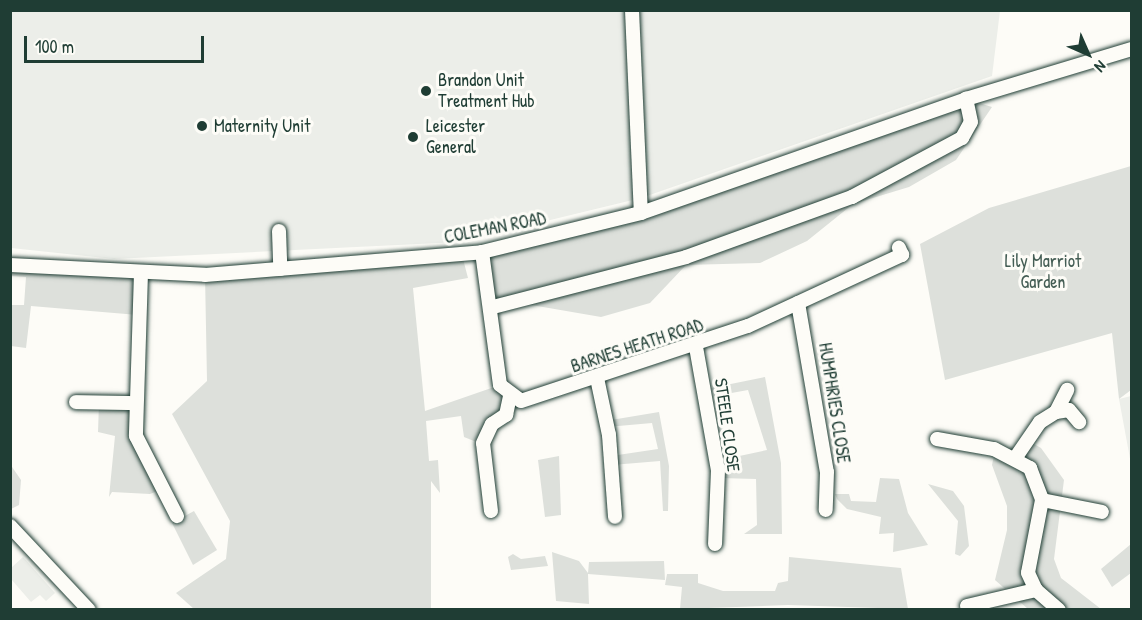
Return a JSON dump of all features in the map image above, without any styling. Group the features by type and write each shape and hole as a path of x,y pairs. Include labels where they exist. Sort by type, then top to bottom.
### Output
{"street":[{"path":"632,10 641,213"},
{"name":"COLEMAN ROAD","path":"10,265 141,273 280,269 482,252 641,213 966,99 1131,49"},
{"path":"492,307 686,257 852,197 962,138 970,130 966,99"},
{"path":"279,231 280,269"},
{"name":"BARNES HEATH ROAD","path":"510,396 532,399 696,347 902,255 899,248"},
{"path":"482,252 492,307 500,385 510,396 506,415 492,424 483,443 487,508"},
{"path":"141,273 135,403 136,436 157,492 177,516"},
{"name":"HUMPHRIES CLOSE","path":"798,303 827,472 826,510"},
{"name":"STEELE CLOSE","path":"696,347 718,470 715,544"},
{"path":"597,378 609,435 615,517"},
{"path":"1056,412 1068,390"},
{"path":"76,402 135,403"},
{"path":"1016,457 1040,422 1056,412 1068,410 1078,422"},
{"path":"937,440 1016,457 1030,468 1042,500 1027,560 1036,590 1059,609"},
{"path":"1042,500 1102,512"},
{"path":"10,526 89,609"},
{"path":"967,606 1036,590"}],"shaded area":[{"name":"Leicester General","path":"11,11 1000,11 992,76 641,198 459,242 114,259 11,248"},
{"path":"1132,396 1131,464 1119,399"},
{"path":"23,557 55,593 46,601 40,595 31,602 11,579 11,568"}],"green space":[{"path":"966,99 992,107 956,160 909,187 853,204 807,241 760,263 686,265 650,303 601,317 514,302 493,307 482,252 641,213"},
{"name":"Lily Marriot Garden","path":"1131,166 1131,390 1119,399 1112,333 945,380 920,244 989,208"},
{"path":"462,255 468,278 413,288 425,411 500,385 510,396 484,445 464,437 461,416 426,421 429,461 438,460 440,493 431,481 431,609 194,609 176,593 226,559 230,521 172,414 207,381 205,275"},
{"path":"11,265 141,273 138,315 31,306 26,348 11,346 10,305 24,305 26,277 11,276"},
{"path":"765,377 781,463 782,534 744,534 757,525 756,479 719,478 716,461 767,450 748,390 715,396 711,388"},
{"path":"99,403 135,403 137,436 163,489 150,494 112,492 109,497 115,436 98,432"},
{"path":"659,412 669,466 668,511 663,511 660,461 612,465 611,456 658,449 652,423 607,427 605,421"},
{"path":"1027,440 1041,448 1064,480 1054,559 1061,578 1101,609 1028,609 995,580 1007,530 1007,506 992,465 995,451 1016,457"},
{"path":"559,456 561,515 545,517 538,460"},
{"path":"10,464 21,480 19,505 11,509"},
{"path":"880,478 899,479 908,513 928,545 893,552 894,533 879,534 881,517 847,509 837,499 835,494 849,494 851,501 876,502"},
{"path":"928,484 953,491 964,506 969,546 960,556 955,554 958,521"},
{"path":"194,511 217,550 193,565 172,523"},
{"path":"1131,544 1131,573 1112,587 1101,569"},
{"path":"552,552 579,561 588,573 589,562 664,561 665,580 588,574 589,604 556,601"},
{"path":"513,554 521,559 545,556 548,566 511,570 508,557"},
{"path":"789,557 901,568 908,609 788,605 680,609 682,587 665,585 667,574 698,574 698,583 723,591 775,591 778,583 788,581"}],"place":[{"name":"Brandon Unit Treatment Hub","path":"426,91"},
{"name":"Maternity Unit","path":"202,126"},
{"name":"Leicester General","path":"413,137"}]}
